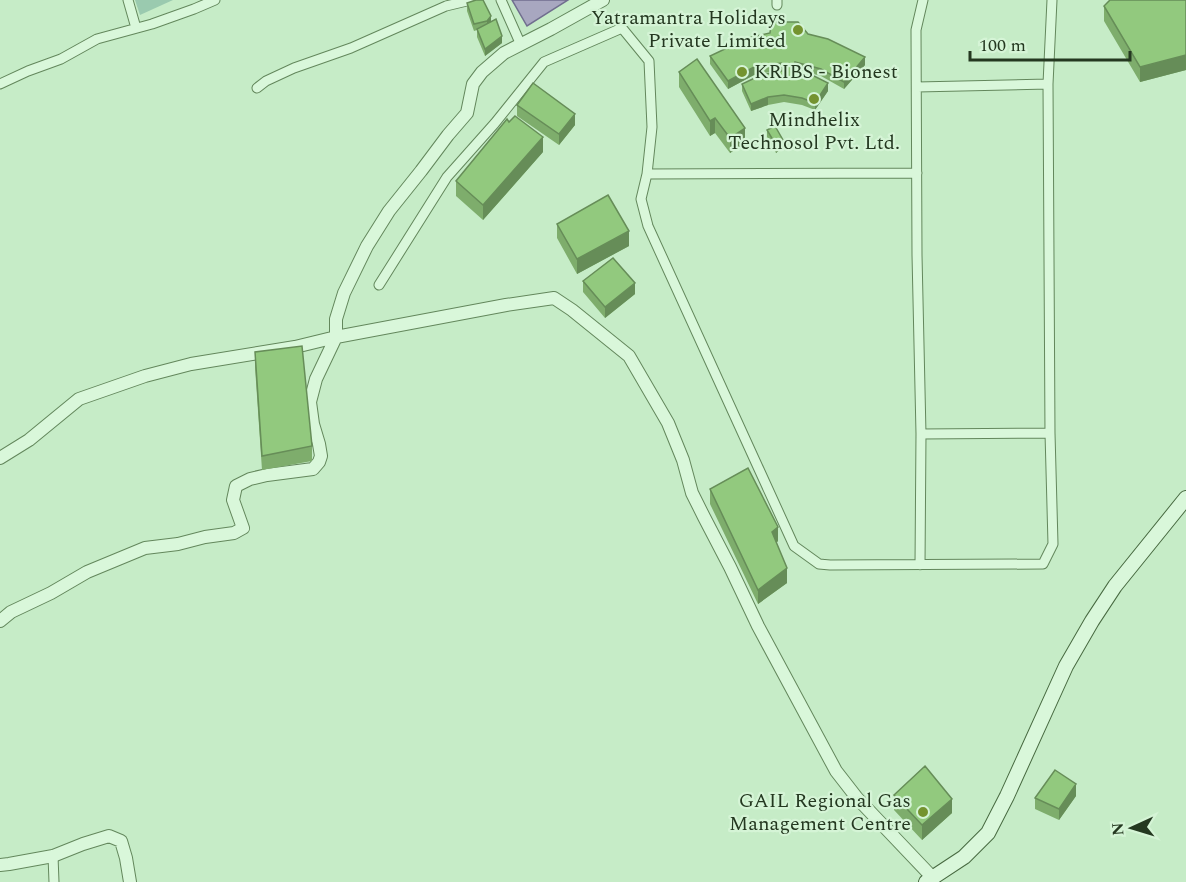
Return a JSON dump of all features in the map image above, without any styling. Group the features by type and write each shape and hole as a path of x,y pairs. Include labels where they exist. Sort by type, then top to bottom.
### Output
{"main road":[{"path":"929,880 964,857 988,833 1066,666 1092,621 1115,586 1186,498"}],"street":[{"path":"129,0 136,28"},
{"path":"0,84 61,59 97,39 194,9 214,0"},
{"path":"257,88 266,81 294,68 351,48 446,6 471,0"},
{"path":"501,0 521,45"},
{"path":"0,621 11,612 87,572 145,548 234,533 243,528 233,500 236,486 250,479 267,475 313,469 321,456 310,402 316,380 336,337 336,320 344,293 367,246 389,210 467,113 473,84 482,72 504,53 603,0"},
{"path":"920,565 921,434 916,30 923,0"},
{"path":"379,285 447,177 495,123 544,62 622,28 649,61 652,127 647,174 640,199 648,226 794,546 819,564 1043,564 1053,544 1048,84 1052,0"},
{"path":"917,87 1048,84"},
{"path":"647,174 917,173"},
{"path":"0,458 29,440 79,399 146,376 191,364 295,347 336,337 554,298 629,356 668,423 683,460 692,493 758,626 836,771 929,880"},
{"path":"921,434 1050,433"},
{"path":"0,865 53,856 110,836 121,841 130,882"},
{"path":"53,856 54,882"}],"green space":[{"path":"135,0 173,0 140,15"}],"water":[{"path":"512,0 568,0 527,26"}],"building":[{"path":"483,0 491,16 487,21 474,24 467,3"},
{"path":"1110,0 1186,0 1186,55 1140,67 1104,6"},
{"path":"496,19 502,36 485,49 477,29"},
{"name":"KRIBS - Bionest","path":"771,22 798,22 808,34 828,39 865,57 844,82 821,69 795,62 794,71 814,76 828,83 815,103 784,95 768,97 751,104 742,84 761,75 782,71 781,63 754,67 728,81 710,56 748,38 770,33"},
{"path":"697,59 745,128 730,138 715,118 710,121 679,72"},
{"path":"533,83 575,114 559,134 517,105"},
{"path":"515,116 543,137 483,205 456,181 507,119 509,122"},
{"path":"775,126 783,140 776,145 767,130"},
{"path":"608,195 629,231 577,259 557,224"},
{"path":"613,258 635,283 605,307 583,281"},
{"path":"302,346 312,446 262,456 255,352"},
{"path":"748,468 778,527 772,532 787,568 758,590 710,489"},
{"path":"925,766 952,799 922,825 894,795"},
{"path":"1055,770 1076,784 1059,809 1035,798"}],"place":[{"name":"Yatramantra Holidays Private Limited","path":"798,30"},
{"name":"KRIBS - Bionest","path":"742,72"},
{"name":"Mindhelix Technosol Pvt. Ltd.","path":"814,99"},
{"name":"GAIL Regional Gas Management Centre","path":"923,812"}]}
